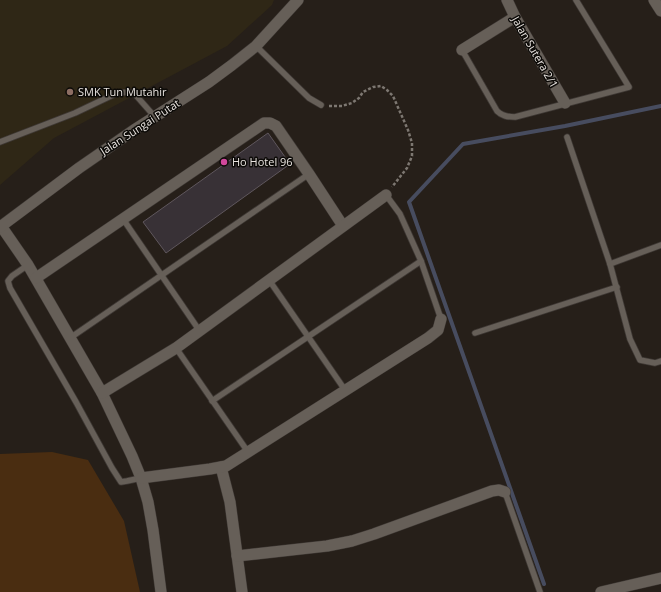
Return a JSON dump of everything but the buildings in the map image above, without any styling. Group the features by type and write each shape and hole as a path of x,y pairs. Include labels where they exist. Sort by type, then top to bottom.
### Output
{"street":[{"name":"Jalan Sungai Putat","path":"276,23 286,0"},
{"name":"Jalan Sungai Putat","path":"0,226 79,168 209,82 232,65 256,46 298,0"},
{"name":"Jalan Sutera 2/1","path":"508,0 515,17 565,103"},
{"path":"654,0 661,11"},
{"path":"462,50 515,17"},
{"path":"36,278 264,123 270,123 276,126 344,226"},
{"path":"102,392 176,348 386,195"},
{"path":"0,226 36,278 102,392 132,456 141,478 148,502 161,592"},
{"path":"141,478 226,466 428,338 438,330 441,319"},
{"path":"221,467 230,502 242,592"},
{"path":"237,556 327,546 352,541 492,491 499,490 505,492"},
{"path":"601,592 661,578"}],"lane":[{"path":"462,50 497,111 508,117 515,117 629,87 576,0"},
{"path":"256,46 308,98 321,105"},
{"path":"0,142 75,113 117,93 133,92 155,117"},
{"path":"567,137 610,264 630,339 640,360 655,363 661,362"},
{"path":"70,338 309,174"},
{"path":"386,195 400,214 421,261 441,319"},
{"path":"123,219 200,330"},
{"path":"610,264 661,245"},
{"path":"212,401 421,261"},
{"path":"28,265 12,276 8,281 10,288 121,482 141,478"},
{"path":"269,280 345,390"},
{"path":"475,334 617,287"},
{"path":"176,348 248,452"},
{"path":"505,492 540,592"}],"path":[{"path":"321,105 342,106 352,103 359,98 363,92 377,86 381,86 394,96 412,143 412,156 407,168 386,195"}],"shaded area":[{"name":"SMK Tun Mutahir","path":"0,0 274,0 272,5 227,46 54,138 0,185"},
{"path":"52,452 88,460 124,521 140,592 0,592 0,454"}],"waterway":[{"path":"544,584 409,202 463,144 565,126 661,106"}],"place":[{"name":"SMK Tun Mutahir","path":"70,92"},
{"name":"Ho Hotel 96","path":"224,162"}]}
